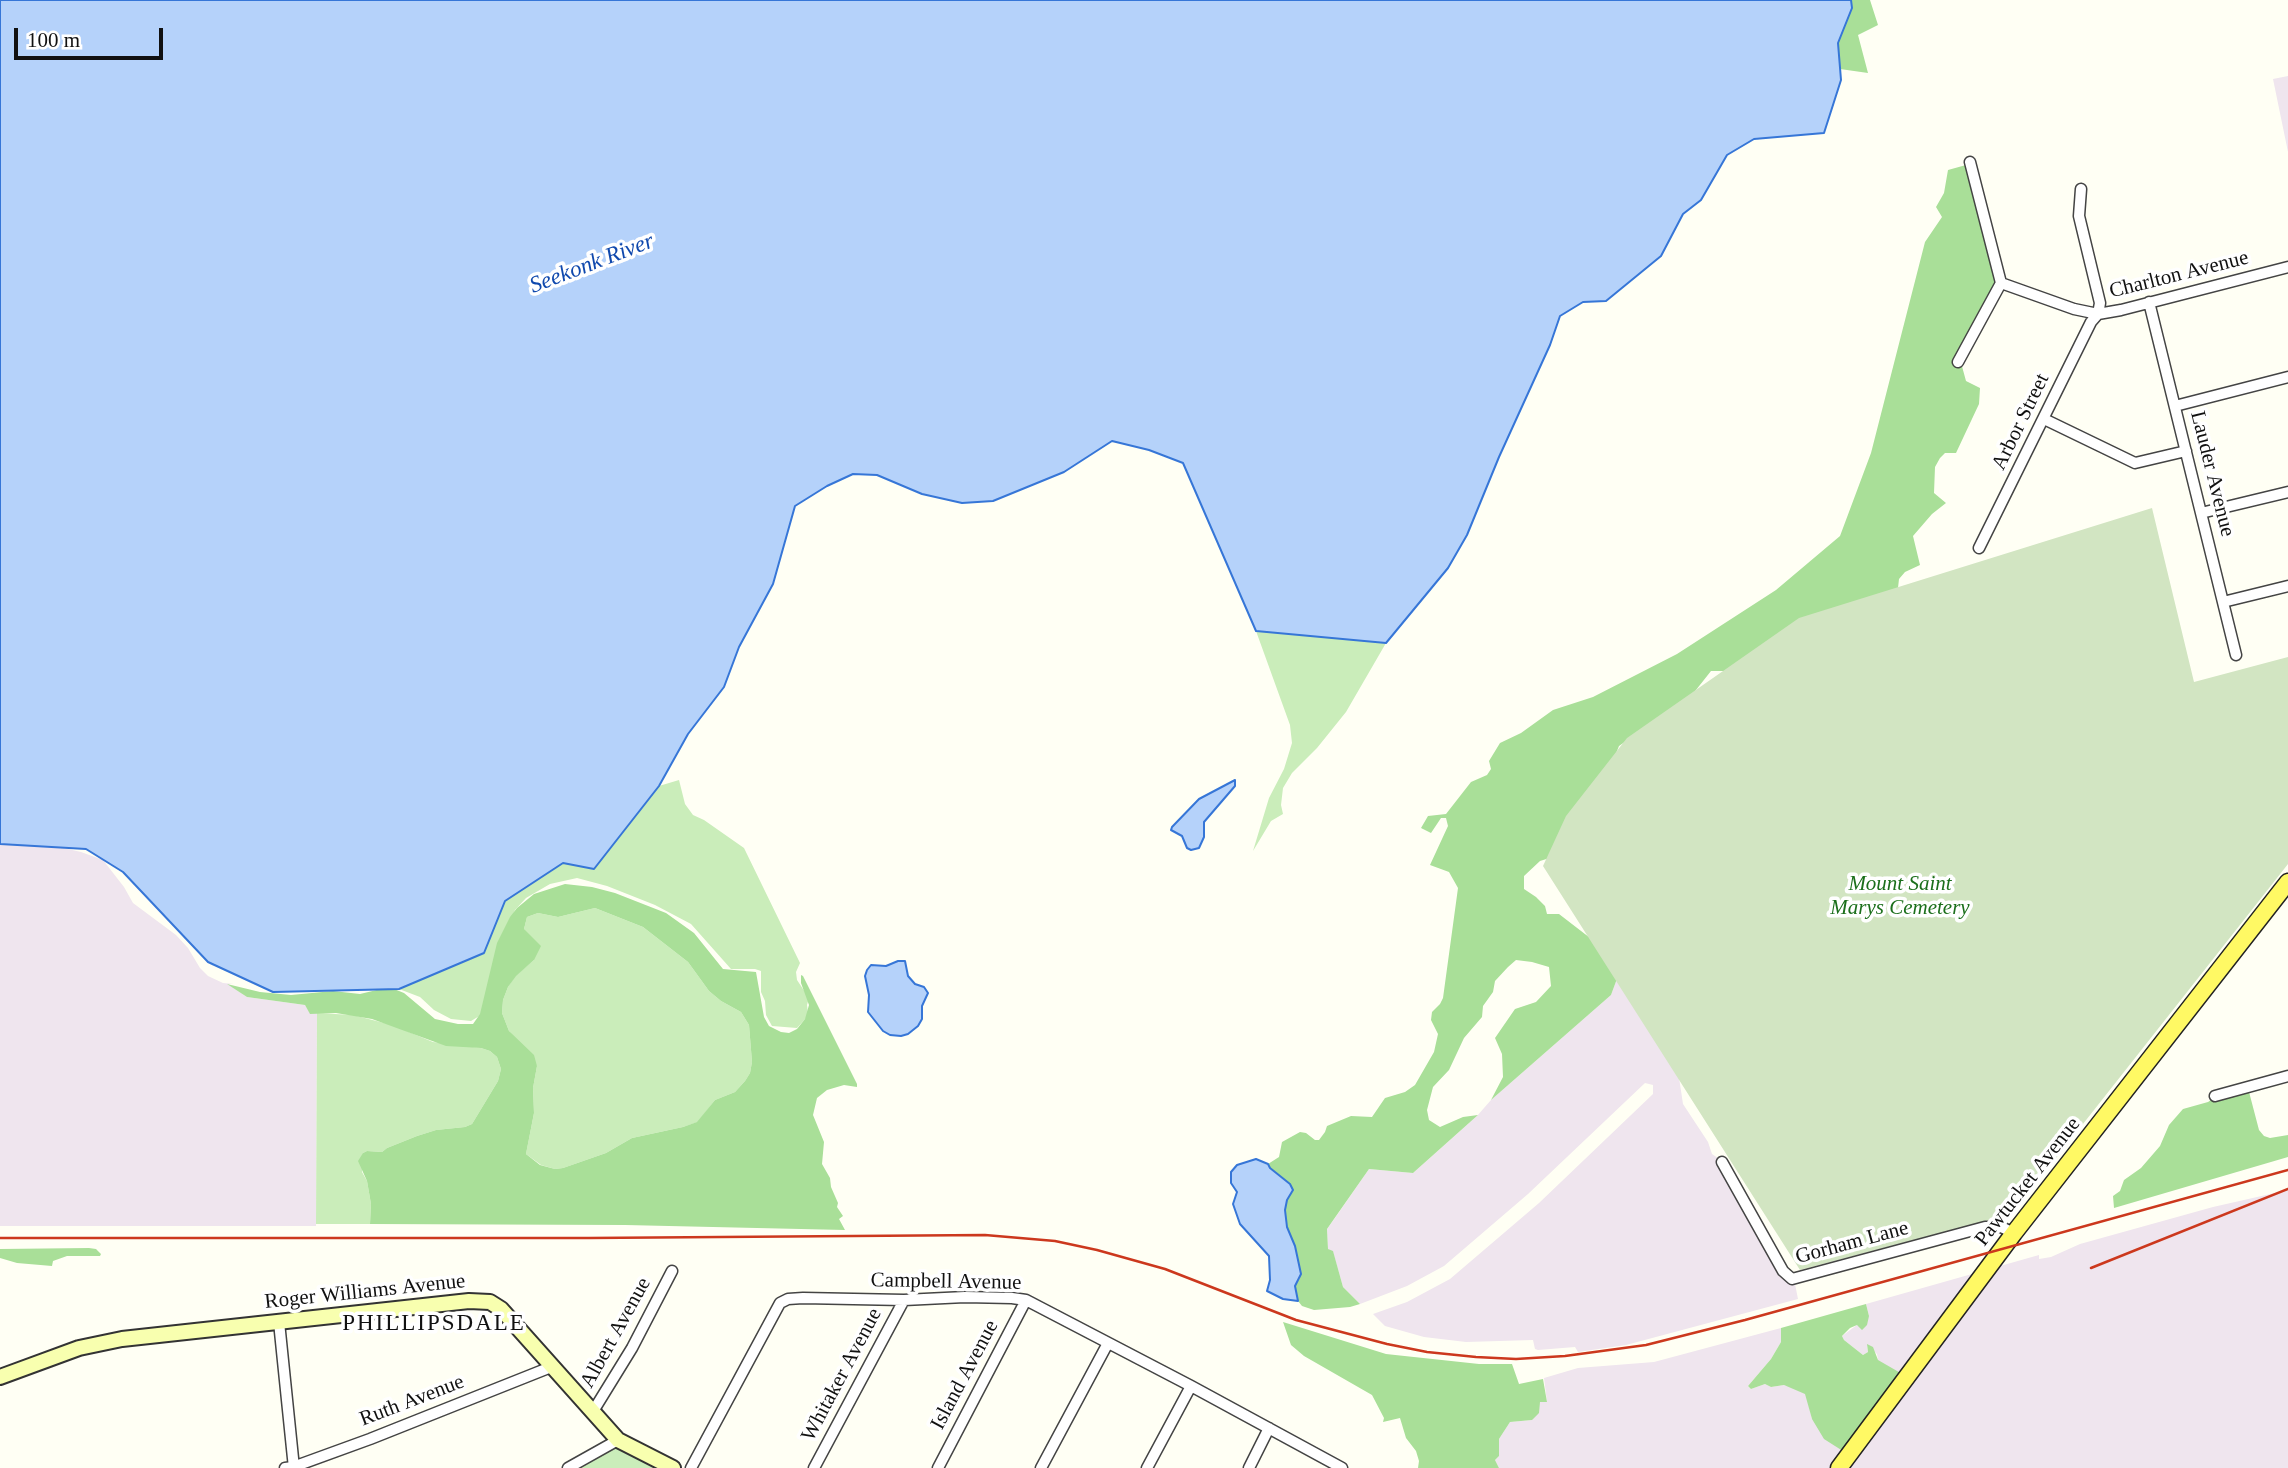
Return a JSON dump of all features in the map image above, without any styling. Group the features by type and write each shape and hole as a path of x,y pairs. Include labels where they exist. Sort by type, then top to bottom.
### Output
{"main road":[{"name":"Pawtucket Avenue","path":"1839,1468 2014,1233 2288,882"},
{"name":"Roger Williams Avenue","path":"0,1377 102,1342 469,1301 490,1302 501,1309 618,1440 673,1468"}],"street":[{"path":"1958,362 2001,282 1970,162"},
{"path":"2081,189 2080,216 2100,303 2098,314"},
{"name":"Charlton Avenue","path":"2001,282 2074,309 2098,314 2288,267"},
{"name":"Lauder Avenue","path":"2149,302 2236,655"},
{"name":"Arbor Street","path":"1979,548 2091,322 2098,314"},
{"path":"2175,406 2288,377"},
{"path":"2044,419 2136,463 2186,451"},
{"path":"2201,513 2288,492"},
{"path":"2223,602 2288,586"},
{"path":"2216,1096 2288,1076"},
{"name":"Gorham Lane","path":"1721,1162 1783,1271 1792,1279 1985,1227 2001,1227 2014,1233"},
{"name":"Albert Avenue","path":"592,1413 632,1349 672,1271"},
{"name":"Campbell Avenue","path":"691,1468 780,1303 788,1299 803,1298 904,1300 965,1297 1026,1300 1342,1468"},
{"name":"Whitaker Avenue","path":"814,1468 904,1300"},
{"name":"Island Avenue","path":"938,1468 1026,1300"},
{"path":"279,1322 293,1468"},
{"path":"1041,1468 1108,1343"},
{"name":"Ruth Avenue","path":"285,1468 293,1468 551,1367"},
{"path":"1147,1468 1191,1386"},
{"path":"1248,1468 1269,1428"},
{"path":"568,1468 618,1440"}],"shaded area":[{"path":"2288,76 2288,152 2273,79"},
{"path":"0,840 46,844 103,860 133,903 176,935 208,976 223,983 234,984 228,984 247,997 305,1005 310,1013 317,1013 316,1226 0,1226"},
{"path":"1618,976 1675,1051 1683,1104 1708,1142 1712,1154 1725,1163 1783,1268 1794,1279 1798,1299 1626,1345 1578,1352 1575,1347 1538,1350 1535,1349 1533,1340 1466,1342 1424,1337 1385,1326 1373,1314 1407,1302 1450,1279 1539,1203 1653,1094 1653,1085 1645,1083 1528,1194 1444,1266 1407,1286 1360,1304 1343,1287 1333,1252 1328,1249 1327,1229 1369,1169 1413,1173 1477,1116 1491,1100 1611,995"},
{"path":"2288,1190 2288,1468 1499,1468 1495,1460 1499,1456 1499,1439 1510,1422 1532,1420 1540,1402 1547,1402 1544,1378 1578,1368 1654,1362 1781,1328 1781,1342 1771,1359 1748,1386 1751,1389 1765,1384 1771,1387 1784,1385 1799,1389 1806,1394 1812,1419 1878,1360 1877,1354 1867,1345 1868,1352 1863,1355 1842,1336 1869,1316 1866,1304 2039,1255 2039,1259 2051,1257 2080,1244 2213,1207"}],"green space":[{"path":"1836,0 1870,0 1878,25 1858,35 1868,73 1840,69 1831,50"},
{"path":"1966,165 1998,281 1960,359 1966,381 1980,388 1979,404 1956,453 1945,453 1935,467 1934,493 1946,503 1932,514 1913,536 1920,565 1905,572 1899,579 1896,606 1725,671 1711,671 1692,695 1619,746 1613,761 1556,856 1540,861 1524,876 1524,889 1545,906 1547,914 1559,914 1594,941 1618,976 1611,995 1491,1100 1503,1077 1502,1054 1495,1038 1515,1009 1536,1002 1551,986 1549,967 1516,960 1508,967 1495,981 1493,992 1483,1006 1482,1017 1464,1038 1449,1070 1433,1087 1427,1110 1429,1120 1440,1127 1463,1117 1478,1115 1413,1173 1369,1169 1327,1229 1328,1249 1333,1251 1343,1287 1360,1304 1314,1310 1302,1306 1298,1301 1295,1286 1300,1278 1295,1246 1287,1227 1285,1210 1290,1184 1268,1164 1279,1157 1282,1142 1300,1132 1319,1140 1327,1126 1351,1116 1372,1117 1385,1098 1405,1092 1415,1085 1434,1052 1438,1034 1431,1020 1432,1012 1443,998 1458,888 1449,872 1430,865 1448,826 1446,818 1441,818 1431,833 1421,828 1428,816 1446,814 1471,782 1487,775 1491,769 1489,761 1500,743 1521,733 1553,710 1593,697 1677,654 1776,590 1840,536 1871,453 1925,242 1942,217 1936,207 1944,193 1948,170"},
{"name":"Mount Saint Marys Cemetery","path":"2152,508 2194,682 2288,657 2288,864 2012,1214 1800,1270 1543,866 1566,816 1627,738 1799,618"},
{"path":"1256,631 1386,643 1346,712 1317,748 1292,773 1283,788 1283,814 1271,821 1253,851 1269,798 1284,769 1292,743 1290,725"},
{"path":"679,780 685,804 693,815 744,848 800,963 796,972 797,980 809,998 806,1018 797,1028 772,1026 766,1015 761,992 761,971 731,969 691,924 655,905 607,886 577,878 550,884 526,898 515,910 497,951 481,1015 471,1021 451,1019 434,1010 420,997 399,989 484,953 505,901 563,863 594,869 659,786"},
{"path":"565,884 592,887 666,913 694,933 723,969 756,972 764,1017 769,1026 781,1032 789,1033 797,1029 805,1019 809,1005 801,983 801,975 803,976 857,1084 857,1087 844,1085 827,1090 817,1098 813,1115 824,1142 822,1164 830,1178 837,1207 843,1216 839,1219 845,1230 625,1225 370,1224 371,1204 367,1181 358,1161 363,1153 382,1152 436,1130 472,1124 498,1081 501,1069 497,1057 481,1048 446,1046 372,1019 336,1013 310,1014 305,1005 247,997 227,984 260,992 291,995 333,991 360,994 385,988 394,989 404,993 435,1019 473,1024 480,1014 497,943 510,917 534,894","holes":["595,908 643,927 688,962 709,991 741,1012 749,1025 752,1062 750,1073 735,1092 715,1100 697,1122 632,1138 606,1153 563,1168 540,1165 526,1154 534,1113 533,1088 537,1066 534,1055 509,1031 502,1013 508,987 534,960 541,946 524,929 527,917 538,913 558,917"]},
{"path":"595,908 643,927 688,962 709,991 741,1012 749,1025 752,1062 745,1081 735,1092 715,1100 698,1122 632,1138 606,1153 555,1169 541,1165 526,1154 534,1113 533,1088 537,1066 509,1031 502,1013 503,1000 515,976 534,960 524,929 527,917 538,913 558,917"},
{"path":"317,1013 353,1015 392,1025 433,1042 481,1048 497,1057 501,1069 498,1081 472,1124 436,1130 382,1152 363,1153 362,1172 367,1181 371,1204 370,1224 316,1224"},
{"path":"2248,1088 2259,1130 2270,1138 2288,1135 2288,1157 2114,1208 2113,1196 2120,1191 2124,1180 2141,1168 2160,1146 2169,1125 2183,1109"},
{"path":"0,1249 96,1249 100,1256 67,1256 53,1261 52,1266 17,1263 0,1258"},
{"path":"1866,1304 1869,1316 1867,1325 1862,1330 1857,1325 1850,1328 1842,1336 1844,1340 1863,1355 1868,1352 1867,1344 1873,1347 1878,1360 1904,1375 1846,1453 1824,1439 1812,1419 1805,1394 1784,1385 1771,1387 1765,1384 1751,1389 1748,1386 1771,1359 1781,1342 1781,1328"},
{"path":"1283,1322 1386,1354 1479,1364 1512,1364 1519,1384 1543,1379 1547,1402 1540,1402 1539,1413 1532,1420 1510,1422 1499,1439 1499,1456 1495,1460 1499,1468 1418,1468 1416,1451 1406,1438 1400,1418 1383,1422 1384,1418 1372,1395 1304,1356 1291,1345"},
{"path":"614,1441 664,1468 565,1468"}],"water":[{"name":"Seekonk River","path":"0,0 1851,0 1852,8 1838,43 1841,80 1824,133 1754,139 1727,155 1701,200 1683,214 1661,256 1606,301 1583,302 1560,316 1550,345 1467,535 1448,568 1386,643 1256,631 1183,463 1149,450 1112,441 1064,472 993,501 962,503 922,494 877,475 853,474 795,506 773,584 739,647 724,687 688,734 659,786 594,869 563,863 505,901 484,953 399,989 273,992 208,962 123,872 86,849 0,844"},
{"path":"1235,780 1235,786 1204,822 1204,837 1199,848 1187,848 1182,836 1171,830 1172,827 1199,799"},
{"path":"905,961 908,976 928,993 918,1026 901,1036 883,1031 868,1012 869,995 865,976 871,965 886,966"},
{"path":"1256,1159 1268,1164 1293,1190 1285,1210 1287,1227 1295,1246 1301,1274 1295,1286 1298,1301 1283,1299 1267,1291 1270,1280 1269,1256 1240,1224 1233,1204 1237,1192 1231,1183 1231,1172 1237,1165"}],"railway":[{"path":"0,1238 985,1235 1055,1241 1097,1250 1165,1269 1296,1320 1387,1344 1427,1352 1516,1359 1565,1356 1646,1345 2288,1170"},
{"path":"2091,1268 2288,1189"}],"district":[{"name":"PHILLIPSDALE","path":"434,1324"}]}
